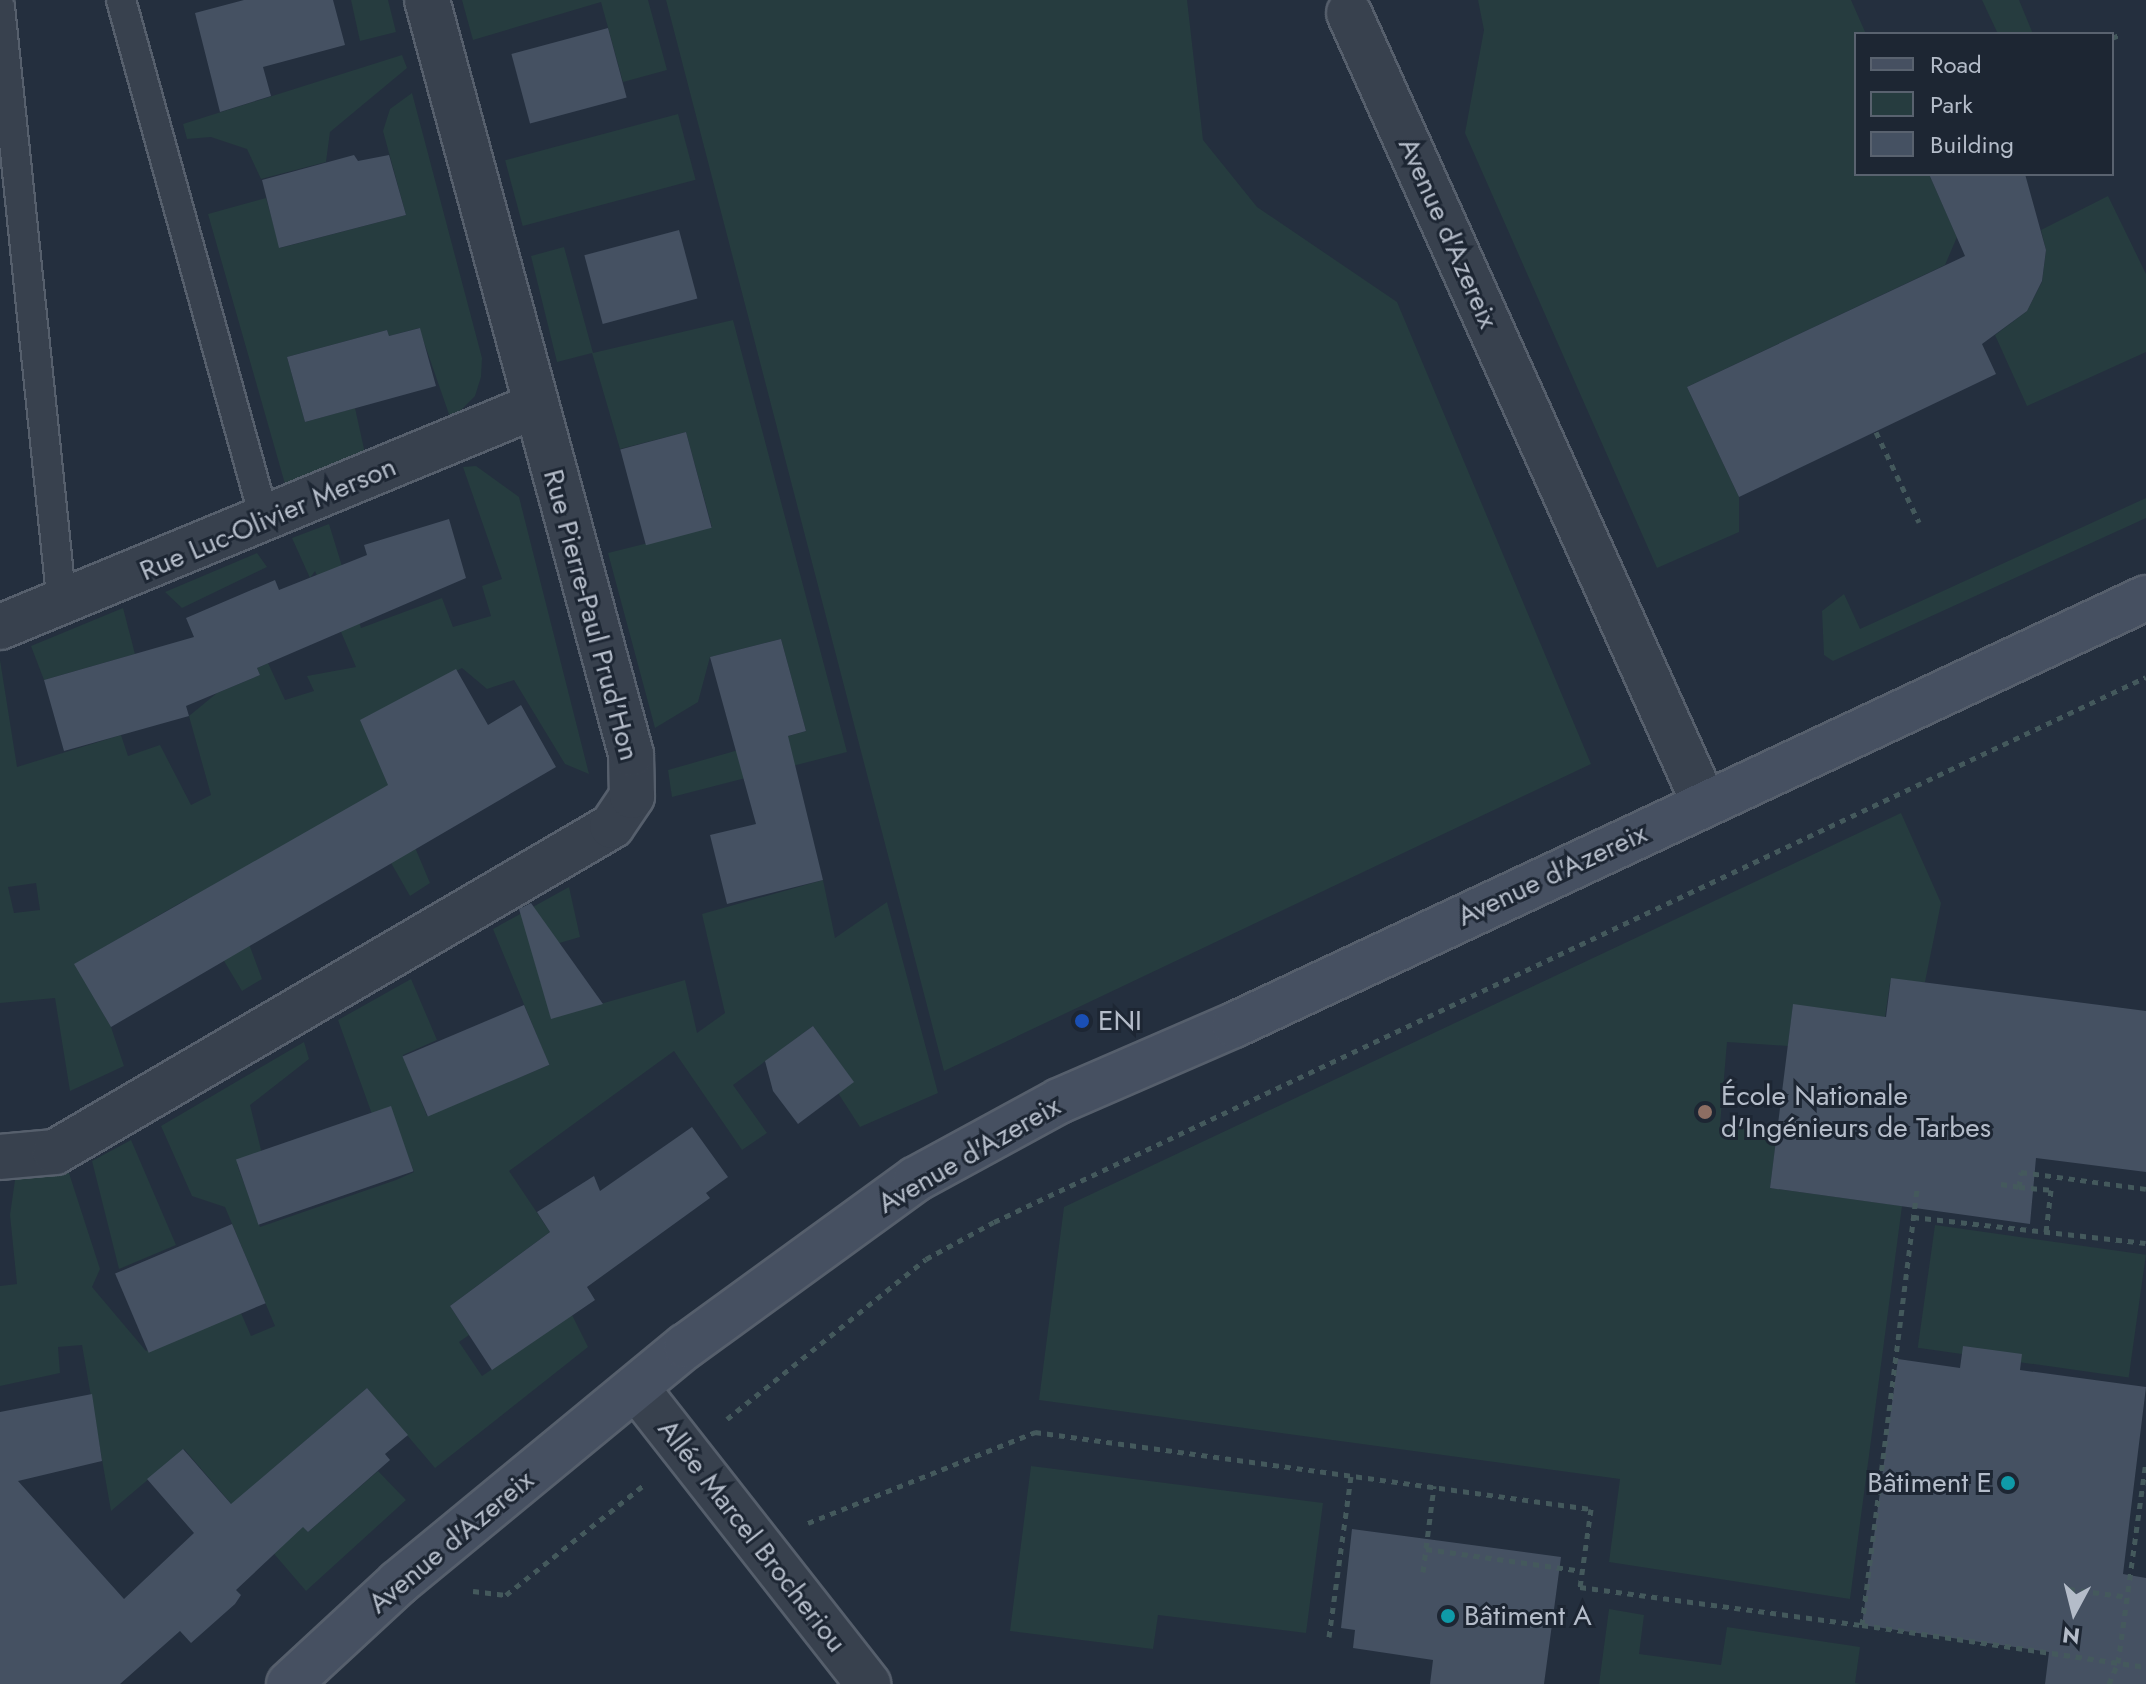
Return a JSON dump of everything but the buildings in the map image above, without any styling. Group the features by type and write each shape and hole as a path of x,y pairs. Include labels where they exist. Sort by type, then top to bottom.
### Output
{"main road":[{"name":"Avenue d'Azereix","path":"289,1684 398,1583 637,1389 827,1244 955,1158 1059,1101 2146,598"}],"street":[{"name":"Rue Pierre-Paul Prud'Hon","path":"0,1157 55,1152 612,826 625,813 632,796 631,754 427,0"},
{"name":"Avenue d'Azereix","path":"1349,13 1704,803"},
{"name":"Rue Luc-Olivier Merson","path":"0,627 62,605 535,406"},
{"name":"Allée Marcel Brocheriou","path":"637,1389 868,1684"}],"lane":[{"path":"121,0 265,521"},
{"path":"0,7 62,605"}],"path":[{"path":"2114,37 2122,34"},
{"path":"1876,432 1919,522"},
{"path":"398,1583 506,1595 926,1259 994,1222 2146,677"},
{"path":"2019,1187 2021,1172 2146,1189"},
{"path":"2001,1184 2051,1190 2046,1232"},
{"path":"1862,1625 1917,1187"},
{"path":"1913,1217 2146,1243"},
{"path":"758,1542 1035,1432 1591,1509 1580,1587 2146,1667"},
{"path":"2109,1684 2118,1663 2146,1462"},
{"path":"1329,1637 1351,1476"},
{"path":"1423,1572 1434,1486"},
{"path":"1426,1549 1582,1571"},
{"path":"2069,1589 2128,1597"}],"green space":[{"path":"351,0 388,0 396,32 360,41"},
{"path":"462,0 648,0 667,70 623,82 601,2 473,40"},
{"path":"666,0 1187,0 1203,140 1257,207 1397,302 1591,764 944,1071"},
{"path":"1478,0 1851,0 1865,32 1854,32 1854,176 1930,176 1957,237 1945,265 1687,387 1739,497 1739,532 1657,568 1465,133 1484,30"},
{"path":"1982,0 2019,0 2032,32 1997,32"},
{"path":"402,55 407,68 330,132 326,162 261,179 247,149 211,137 187,139 183,124"},
{"path":"412,93 482,358 481,377 475,396 451,420 419,328 389,336 387,330 287,357 305,422 355,408 366,458 287,491 208,214 266,198 280,248 406,215 383,131 390,109"},
{"path":"678,114 696,180 523,226 505,160"},
{"path":"2108,196 2146,274 2146,352 2027,406 1995,335 2027,311 2042,282 2046,250 2041,230"},
{"path":"564,247 593,353 733,320 847,752 672,797 668,770 806,731 781,639 710,657 698,702 655,728 608,553 712,527 686,432 620,449 592,353 557,362 531,256"},
{"path":"476,466 519,497 589,774 565,764 514,680 487,689 462,668 361,720 430,883 410,896 367,821 239,872 273,932 249,944 262,979 242,991 187,899 75,964 111,1027 124,1066 70,1091 55,998 0,1003 0,660 17,767 121,735 128,756 160,745 191,805 211,795 189,716 217,693 260,675 257,668 268,663 285,700 314,691 307,676 356,667 315,571 310,578 292,538 329,524 361,628 442,598 453,627 491,616 482,586 502,579 463,467","holes":["36,883 40,910 14,913 8,887"]},
{"path":"2146,498 2146,518 1833,661 1824,655 1822,611 1844,594 1860,629"},
{"path":"257,553 267,567 182,608 165,592"},
{"path":"123,608 135,654 44,680 31,646"},
{"path":"1901,813 1941,903 1925,982 1890,983 1885,1017 1793,1005 1788,1046 1727,1042 1720,1125 1777,1134 1770,1188 1902,1206 1850,1599 1609,1562 1620,1479 1039,1400 1064,1207"},
{"path":"823,880 835,938 887,902 938,1093 860,1127 838,1093 853,1082 813,1026 733,1085 767,1133 742,1150 674,1051 509,1171 550,1232 450,1306 469,1335 459,1342 482,1376 572,1315 588,1347 435,1468 367,1388 262,1478 308,1532 378,1471 406,1500 306,1591 184,1449 111,1511 82,1345 58,1347 60,1373 0,1386 0,1286 17,1284 10,1215 15,1180 68,1170 100,1269 92,1287 146,1351 241,1313 251,1336 275,1326 225,1207 192,1196 161,1126 304,1042 309,1059 250,1105 262,1154 237,1164 260,1227 396,1180 414,1172 403,1143 377,1128 338,1020 411,979 437,1040 403,1055 427,1116 549,1065 493,929 569,887 580,937 532,951 551,1018 685,980 697,1033 725,1013 702,914"},
{"path":"131,1140 176,1245 119,1269 92,1161"},
{"path":"1935,1225 2146,1255 2129,1377 1918,1348"},
{"path":"1031,1466 1323,1503 1306,1633 1158,1615 1153,1649 1010,1631"},
{"path":"1609,1609 1644,1615 1639,1654 1721,1665 1727,1627 1860,1647 1855,1683 1860,1684 1599,1684"}],"place":[{"name":"ENI","path":"1082,1021"},
{"name":"École Nationale d'Ingénieurs de Tarbes","path":"1705,1112"},
{"name":"Bâtiment E","path":"2008,1483"},
{"name":"Bâtiment A","path":"1448,1616"}]}
